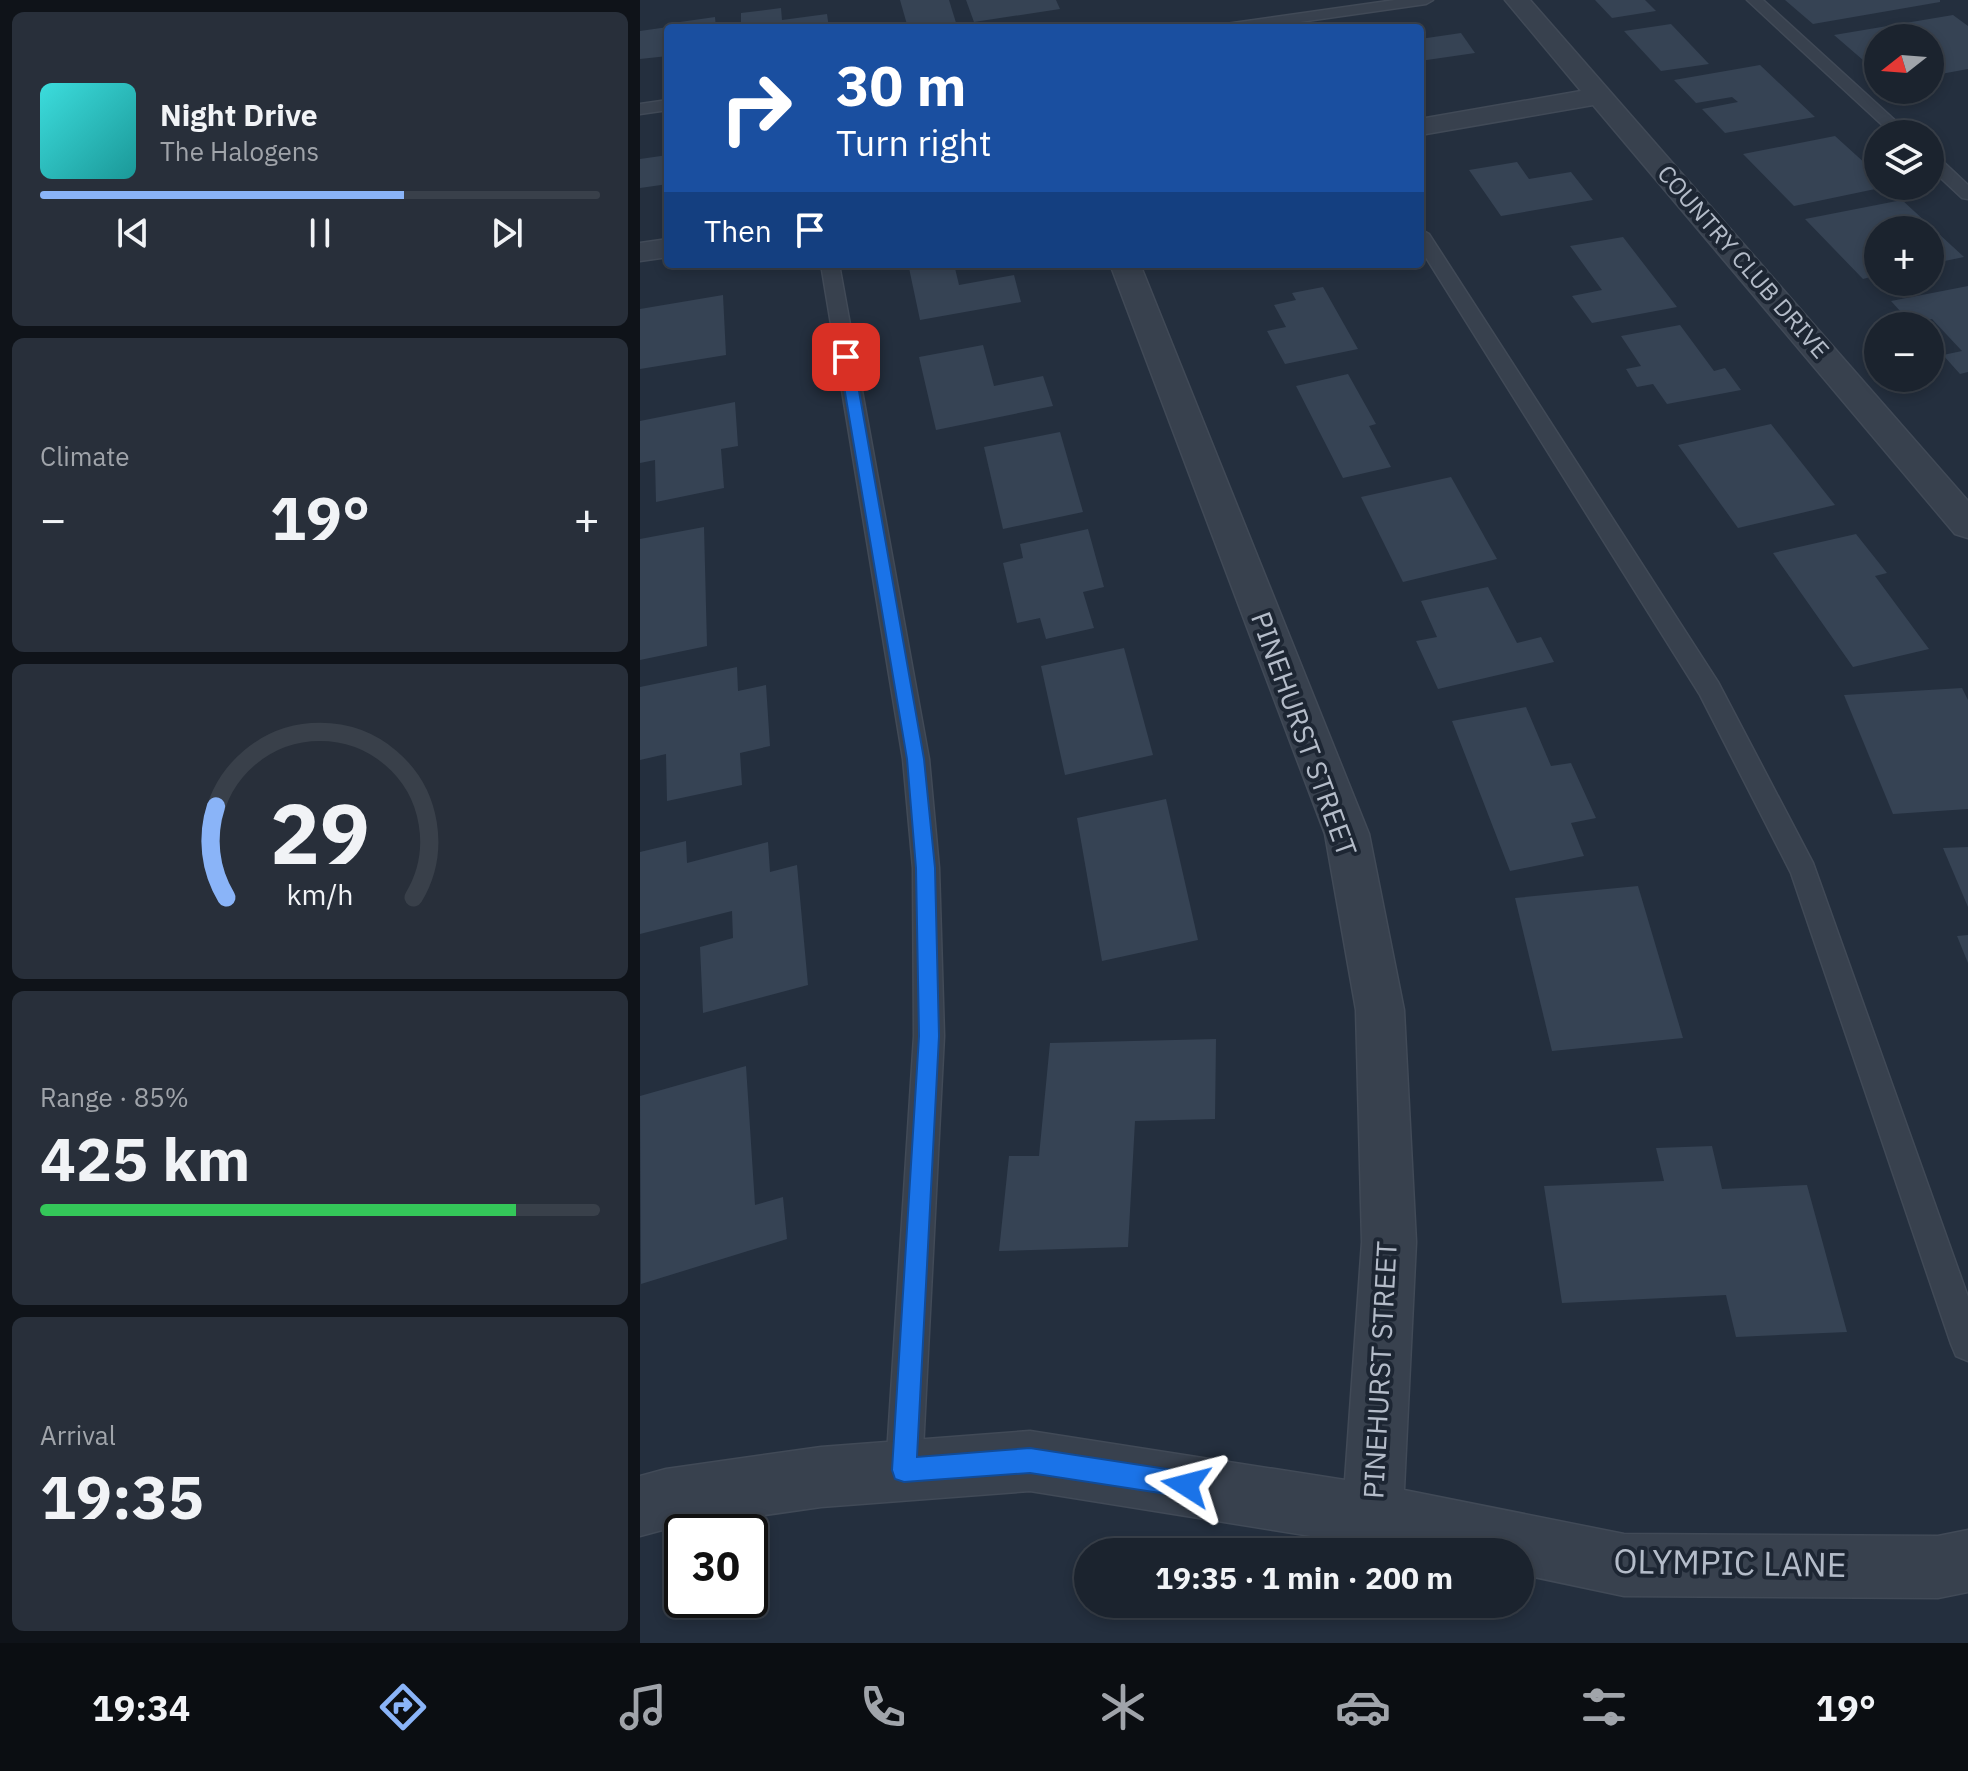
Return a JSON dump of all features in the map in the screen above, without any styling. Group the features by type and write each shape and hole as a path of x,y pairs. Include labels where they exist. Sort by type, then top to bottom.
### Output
{"street":[{"name":"COUNTRY CLUB DRIVE","path":"1517,0 1968,525"},
{"path":"1424,126 1601,96"},
{"path":"640,252 664,249"},
{"name":"PINEHURST STREET","path":"1127,268 1347,834 1380,1010 1389,1242 1373,1514"},
{"name":"OLYMPIC LANE","path":"640,1506 666,1499 821,1477 1030,1461 1373,1514 1624,1565 1938,1567 1968,1561"}],"lane":[{"path":"1255,24 1426,0"},
{"path":"1754,0 1887,120"},
{"path":"640,109 664,106"},
{"path":"1944,172 1968,194"},
{"path":"1424,240 1709,689 1804,871 1968,1344"},
{"path":"831,268 916,759 926,868 929,1036 904,1470"}],"building":[{"path":"900,0 949,0 956,24 907,24"},
{"path":"966,0 1056,0 1060,9 974,22"},
{"path":"1595,0 1645,0 1656,11 1612,18"},
{"path":"1785,0 1940,0 1940,2 1813,24"},
{"path":"781,8 782,20 827,14 828,24 741,24 741,13"},
{"path":"1953,15 1968,26 1968,69 1944,73 1944,24 1899,24"},
{"path":"715,17 716,24 680,24"},
{"path":"1671,24 1709,64 1661,71 1624,31"},
{"path":"664,28 664,56 640,59 640,31"},
{"path":"1864,30 1864,61 1834,35"},
{"path":"1461,33 1475,53 1424,60 1424,38"},
{"path":"1760,65 1815,117 1725,133 1702,109 1738,102 1732,97 1696,103 1674,80"},
{"path":"1835,136 1864,162 1864,191 1794,206 1743,154"},
{"path":"664,156 664,185 640,188 640,159"},
{"path":"1517,162 1529,179 1571,172 1593,200 1501,216 1469,170"},
{"path":"1902,200 1919,216 1864,216 1863,279 1805,219"},
{"path":"1623,237 1677,307 1592,323 1572,296 1602,290 1570,246"},
{"path":"1944,239 1964,257 1944,261"},
{"path":"909,268 955,268 959,285 1014,275 1021,302 920,320"},
{"path":"1968,286 1968,372 1960,374 1944,356 1962,351 1944,332 1944,312 1901,312 1891,301 1917,296 1944,296 1944,291"},
{"path":"1323,287 1358,349 1285,364 1267,331 1286,327 1274,305 1296,300 1292,293"},
{"path":"723,295 726,355 640,369 640,309"},
{"path":"1680,325 1714,371 1725,368 1741,390 1667,404 1653,384 1637,387 1626,369 1641,366 1621,336"},
{"path":"983,345 994,386 1043,376 1053,406 936,430 919,357"},
{"path":"1348,374 1376,424 1369,426 1391,467 1343,478 1296,386"},
{"path":"735,402 738,446 721,449 724,488 656,502 655,460 640,463 640,421"},
{"path":"1771,424 1835,505 1738,528 1678,445"},
{"path":"1060,432 1083,512 1003,529 984,447"},
{"path":"1451,477 1497,559 1403,582 1361,497"},
{"path":"704,527 707,646 640,660 640,539"},
{"path":"1088,529 1104,587 1083,592 1094,628 1046,639 1040,618 1017,623 1003,563 1023,558 1020,544"},
{"path":"1856,534 1887,573 1875,576 1929,649 1853,667 1773,553"},
{"path":"1488,587 1517,643 1541,637 1554,662 1438,689 1416,641 1437,637 1421,601"},
{"path":"1124,648 1153,755 1065,775 1041,666"},
{"path":"737,667 738,691 766,685 770,746 740,753 742,785 667,801 666,754 640,760 640,687"},
{"path":"1962,688 1968,700 1968,809 1893,814 1844,695"},
{"path":"1526,707 1551,766 1571,763 1596,818 1571,823 1584,856 1510,871 1452,721"},
{"path":"1166,799 1198,940 1102,961 1077,818"},
{"path":"686,841 687,863 768,842 770,872 797,865 808,985 703,1013 700,947 733,938 732,911 640,934 640,852"},
{"path":"1968,847 1968,907 1943,848"},
{"path":"1638,886 1683,1038 1552,1051 1515,898"},
{"path":"1968,935 1968,963 1957,936"},
{"path":"1216,1039 1215,1119 1135,1121 1128,1247 999,1251 1009,1156 1039,1156 1050,1043"},
{"path":"746,1066 755,1205 783,1197 787,1239 641,1284 640,1096"},
{"path":"1712,1146 1722,1189 1807,1185 1847,1332 1736,1337 1726,1295 1562,1303 1544,1186 1664,1181 1656,1148"}],"route":[{"path":"846,357 916,759 926,868 929,1036 904,1470 1030,1461 1186,1485"}]}
